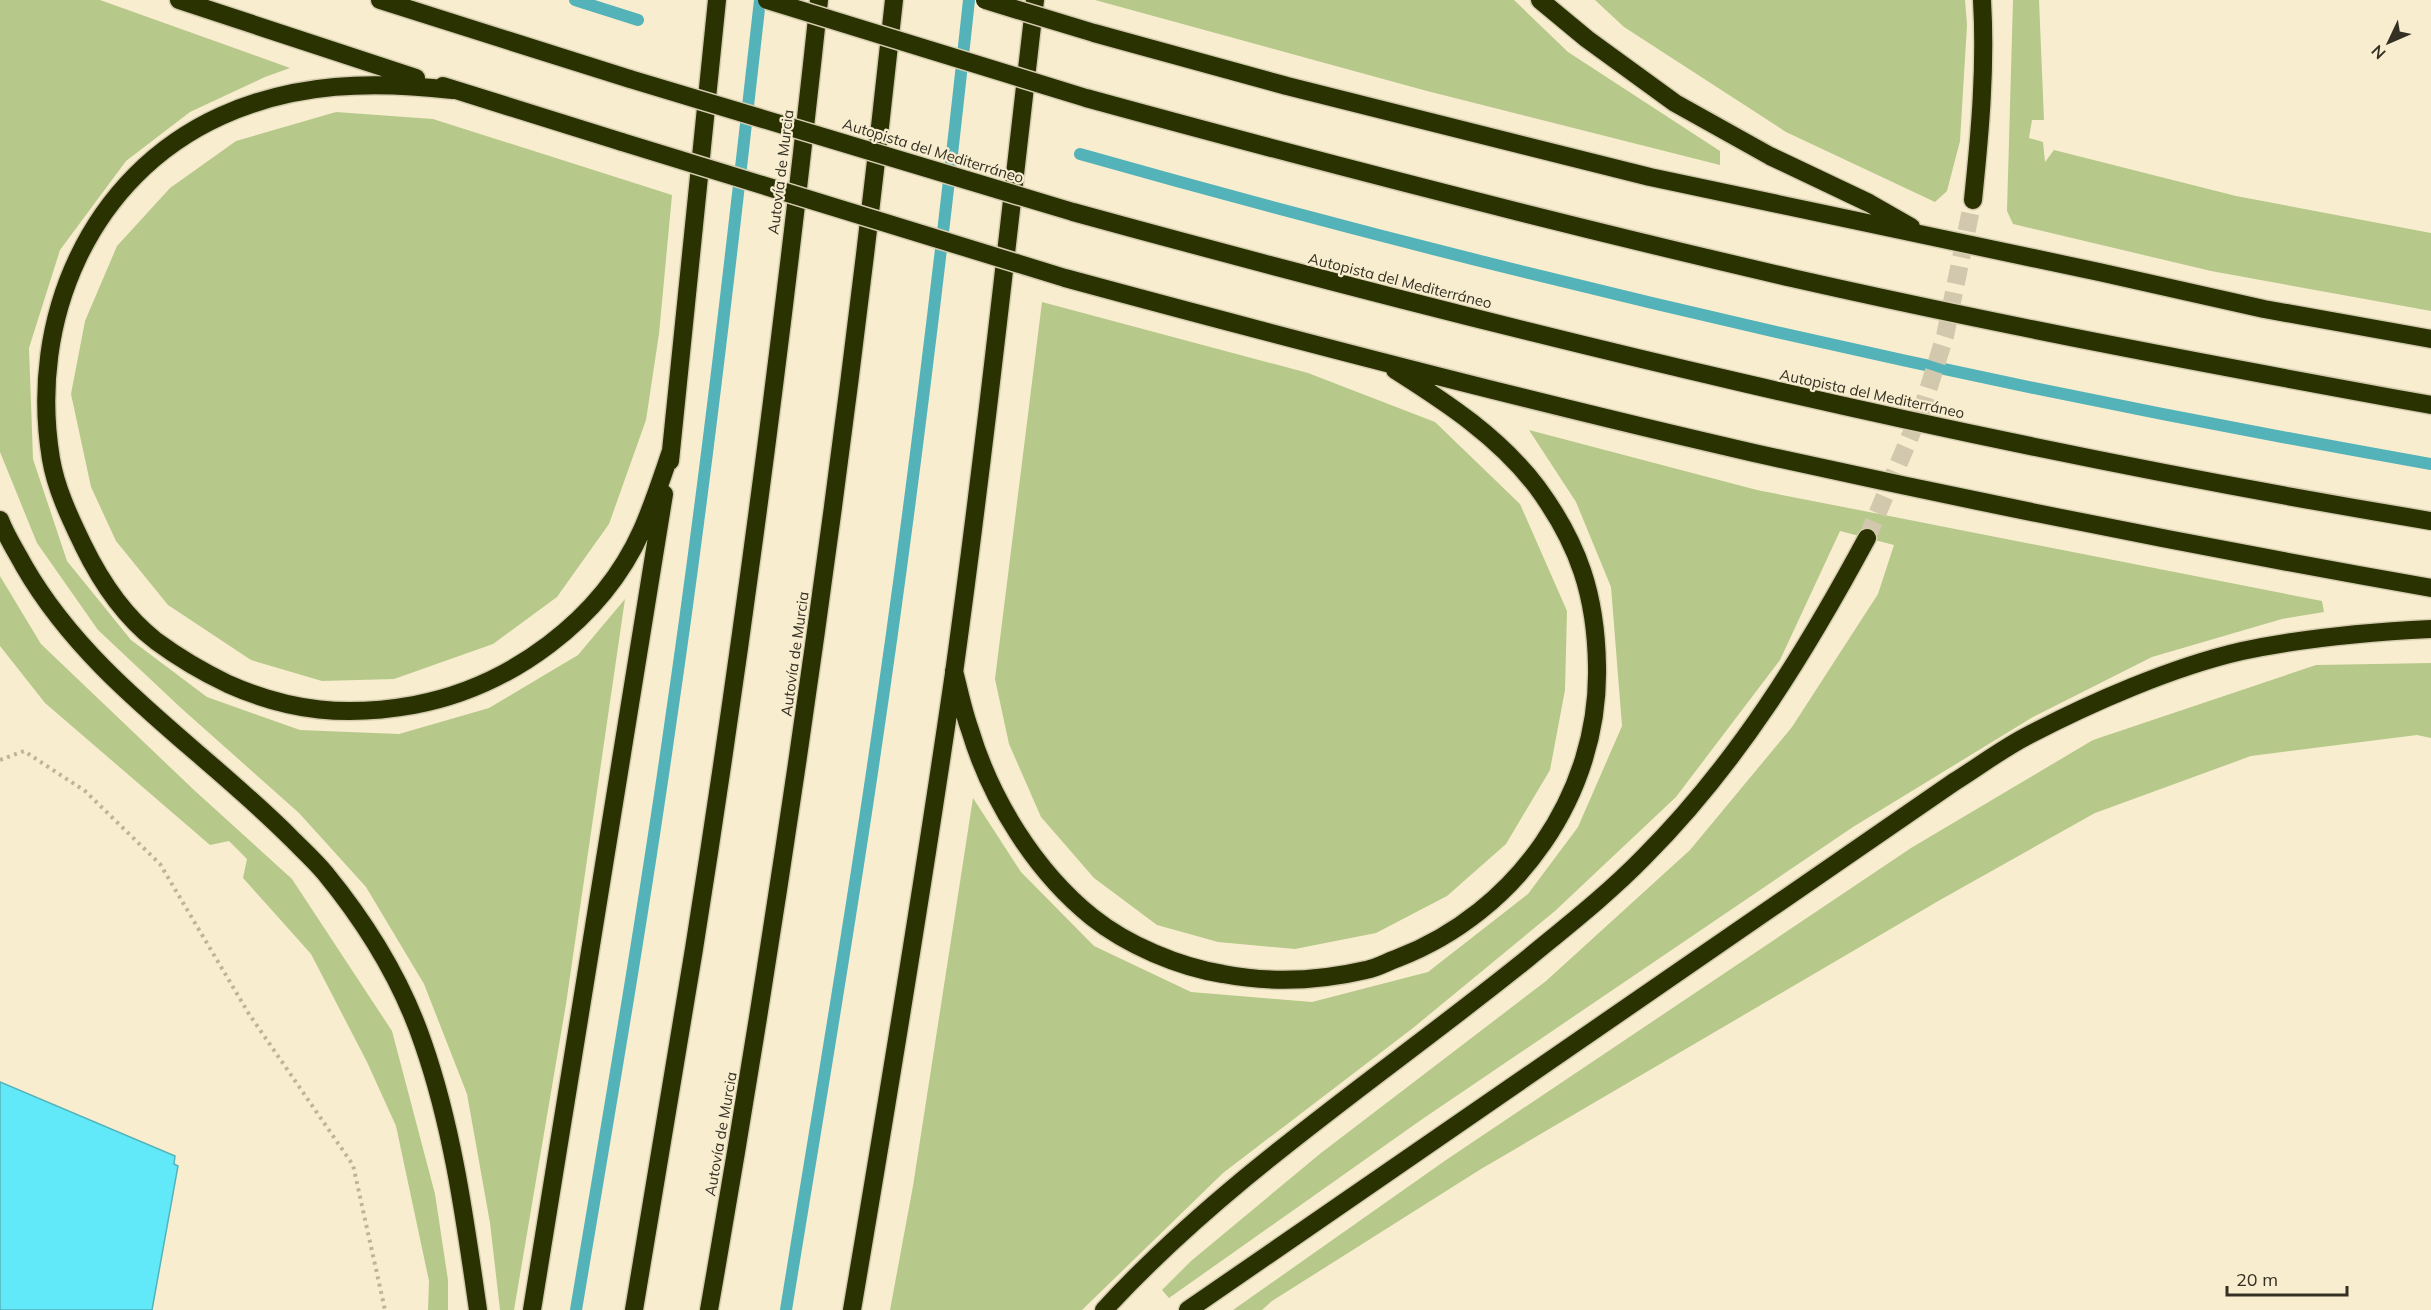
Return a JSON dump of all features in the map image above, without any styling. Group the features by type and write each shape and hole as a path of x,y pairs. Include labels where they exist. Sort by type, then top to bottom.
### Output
{"highway":[{"path":"179,0 453,90 1065,278 1381,361 1593,414 1898,484 2208,547 2431,588"},
{"name":"Autopista del Mediterráneo","path":"380,0 630,79 1073,212 1430,308 1768,390 2077,455 2431,521"},
{"path":"532,1310 671,451 717,0"},
{"path":"767,0 1086,98 1458,197 1793,278 2088,341 2431,405"},
{"name":"Autovía de Murcia","path":"634,1310 694,949 727,726 778,342 819,0"},
{"name":"Autovía de Murcia","path":"709,1310 768,962 805,714 835,494 894,0"},
{"path":"985,0 1094,33 1320,94 1650,177 2264,309 2431,339"},
{"path":"852,1310 899,1034 954,670 995,348 1035,0"},
{"path":"1540,0 1587,39 1675,103 1770,156 1869,203 1926,235"},
{"path":"1972,200 1981,116 1984,39 1982,0"},
{"path":"453,90 399,84 363,84 309,90 264,99 219,117 172,145 135,176 100,218 78,258 60,300 48,352 45,406 52,462 67,512 90,559 114,597 154,639 200,671 239,689 284,704 332,712 382,711 434,701 480,684 530,659 566,632 610,583 641,532 671,451"},
{"path":"954,670 970,732 994,789 1016,830 1051,878 1093,918 1144,949 1194,969 1253,980 1311,979 1368,970 1419,950 1461,926 1502,894 1545,842 1569,798 1589,742 1598,693 1595,629 1589,589 1567,534 1536,486 1493,439 1442,400 1381,361"},
{"path":"0,520 36,586 74,637 119,684 274,822 324,872 364,925 397,981 423,1042 443,1113 460,1194 478,1310"},
{"path":"1104,1310 1142,1268 1247,1178 1485,993 1567,926 1643,858 1713,781 1772,702 1825,616 1867,538"},
{"path":"1188,1310 1954,782 2025,737 2097,703 2161,677 2240,652 2306,639 2431,628"}],"path":[{"path":"0,760 24,751 85,791 160,864 249,1014 353,1165 385,1310"}],"green space":[{"path":"0,0 100,0 290,68 265,77 190,112 126,161 60,250 29,348 33,459 67,561 131,640 207,697 300,730 399,734 489,708 578,655 625,599 566,1004 514,1310 500,1310 490,1223 467,1094 424,984 366,887 299,813 98,630 37,543 0,452"},
{"path":"1095,0 1514,0 1568,52 1720,151 1720,165 1427,91"},
{"path":"1595,0 1965,0 1967,25 1960,141 1947,191 1935,202 1786,132 1624,27"},
{"path":"2013,0 2039,0 2044,120 2032,120 2029,138 2043,142 2045,162 2054,150 2236,196 2431,233 2431,311 2211,271 2013,224 2007,211"},
{"path":"336,112 433,119 672,195 659,334 646,420 609,524 557,597 493,644 394,679 322,681 251,660 168,605 116,541 91,487 71,394 85,321 117,246 170,188 236,141"},
{"path":"1042,302 1308,373 1435,422 1520,504 1567,611 1565,690 1550,770 1506,844 1447,896 1376,933 1295,949 1218,942 1157,925 1094,878 1041,817 1009,744 995,679"},
{"path":"1529,430 1757,490 2322,601 2324,612 2282,619 2152,657 2033,717 1853,827 1421,1120 1169,1298 1162,1290 1191,1261 1321,1153 1546,981 1690,850 1792,727 1878,594 1894,545 1840,531 1780,660 1676,797 1555,911 1413,1028 1223,1173 1082,1310 890,1310 913,1186 973,798 1021,872 1094,946 1191,992 1312,1002 1428,972 1528,894 1578,827 1622,726 1611,587 1576,502"},
{"path":"0,576 41,644 194,790 292,879 392,1031 435,1194 448,1280 448,1310 428,1310 429,1281 396,1126 367,1062 311,954 243,878 247,859 229,841 210,845 45,703 0,646"},
{"path":"2431,663 2431,738 2417,735 2251,756 2095,813 1940,900 1481,1169 1272,1301 1262,1310 1233,1310 1446,1160 1911,848 2093,740 2316,665"}],"water":[{"path":"0,1082 175,1156 174,1164 178,1166 152,1310 0,1310"}],"waterway":[{"path":"575,0 638,20"},
{"path":"576,1310 637,941 684,629 760,0"},
{"path":"786,1310 889,658 926,376 969,0"},
{"path":"1080,154 1415,244 1751,326 2090,400 2431,464"}],"tunnel":[{"path":"1867,538 1923,406 1945,336 1973,200"}]}
